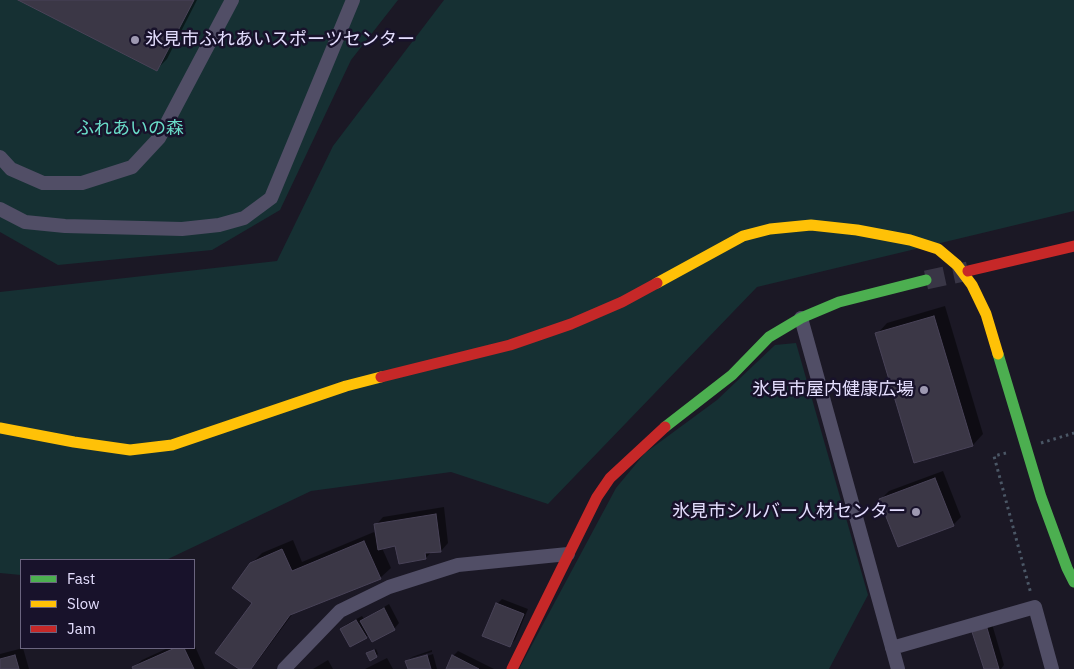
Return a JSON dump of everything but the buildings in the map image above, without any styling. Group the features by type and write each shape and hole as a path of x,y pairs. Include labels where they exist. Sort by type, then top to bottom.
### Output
{"street":[{"path":"0,157 11,169 43,183 82,184 132,167 159,138 232,0"},
{"path":"0,209 25,222 65,226 182,229 219,225 244,218 270,198 354,0"},
{"path":"0,428 130,450 172,444 346,386 510,345 572,324 622,302 743,236 770,229 811,225 856,230 910,240 938,249 958,265 972,285 986,314 1041,497 1074,582"},
{"path":"968,271 1074,246"},
{"path":"512,669 597,497 610,478 661,430 732,375 769,337 801,318 839,302 926,280"},
{"path":"801,318 898,669"},
{"path":"284,669 340,611 389,587 458,565 568,554"},
{"path":"892,648 1035,607 1052,669"}],"path":[{"path":"1039,443 1074,433"},
{"path":"1006,453 994,456 1035,607"}],"green space":[{"name":"ふれあいの森","path":"0,0 398,0 351,60 280,210 212,250 58,265 0,232"},
{"path":"444,0 1074,0 1074,211 757,287 548,504 451,472 311,491 168,559 20,559 20,575 0,573 0,292 277,261 333,146"},
{"path":"796,343 868,595 829,669 519,669 616,488 645,453 717,400 775,345"}],"tunnel":[{"path":"926,280 968,271"}],"traffic: fast":[{"path":"665,427 732,375 769,337 801,318 839,302 926,280"},
{"path":"998,354 1041,497 1074,582"}],"traffic: slow":[{"path":"657,283 743,236 770,229 811,225 857,230 910,240 938,249 957,265 972,285 986,314 998,354"},
{"path":"0,428 130,450 172,445 346,386 381,377"}],"traffic: jam":[{"path":"968,271 1074,246"},
{"path":"381,377 510,345 571,324 622,302 657,283"},
{"path":"512,669 597,497 610,478 665,427"}],"place":[{"name":"氷見市ふれあいスポーツセンター","path":"135,40"},
{"name":"氷見市屋内健康広場","path":"924,390"},
{"name":"氷見市シルバー人材センター","path":"916,512"}]}
